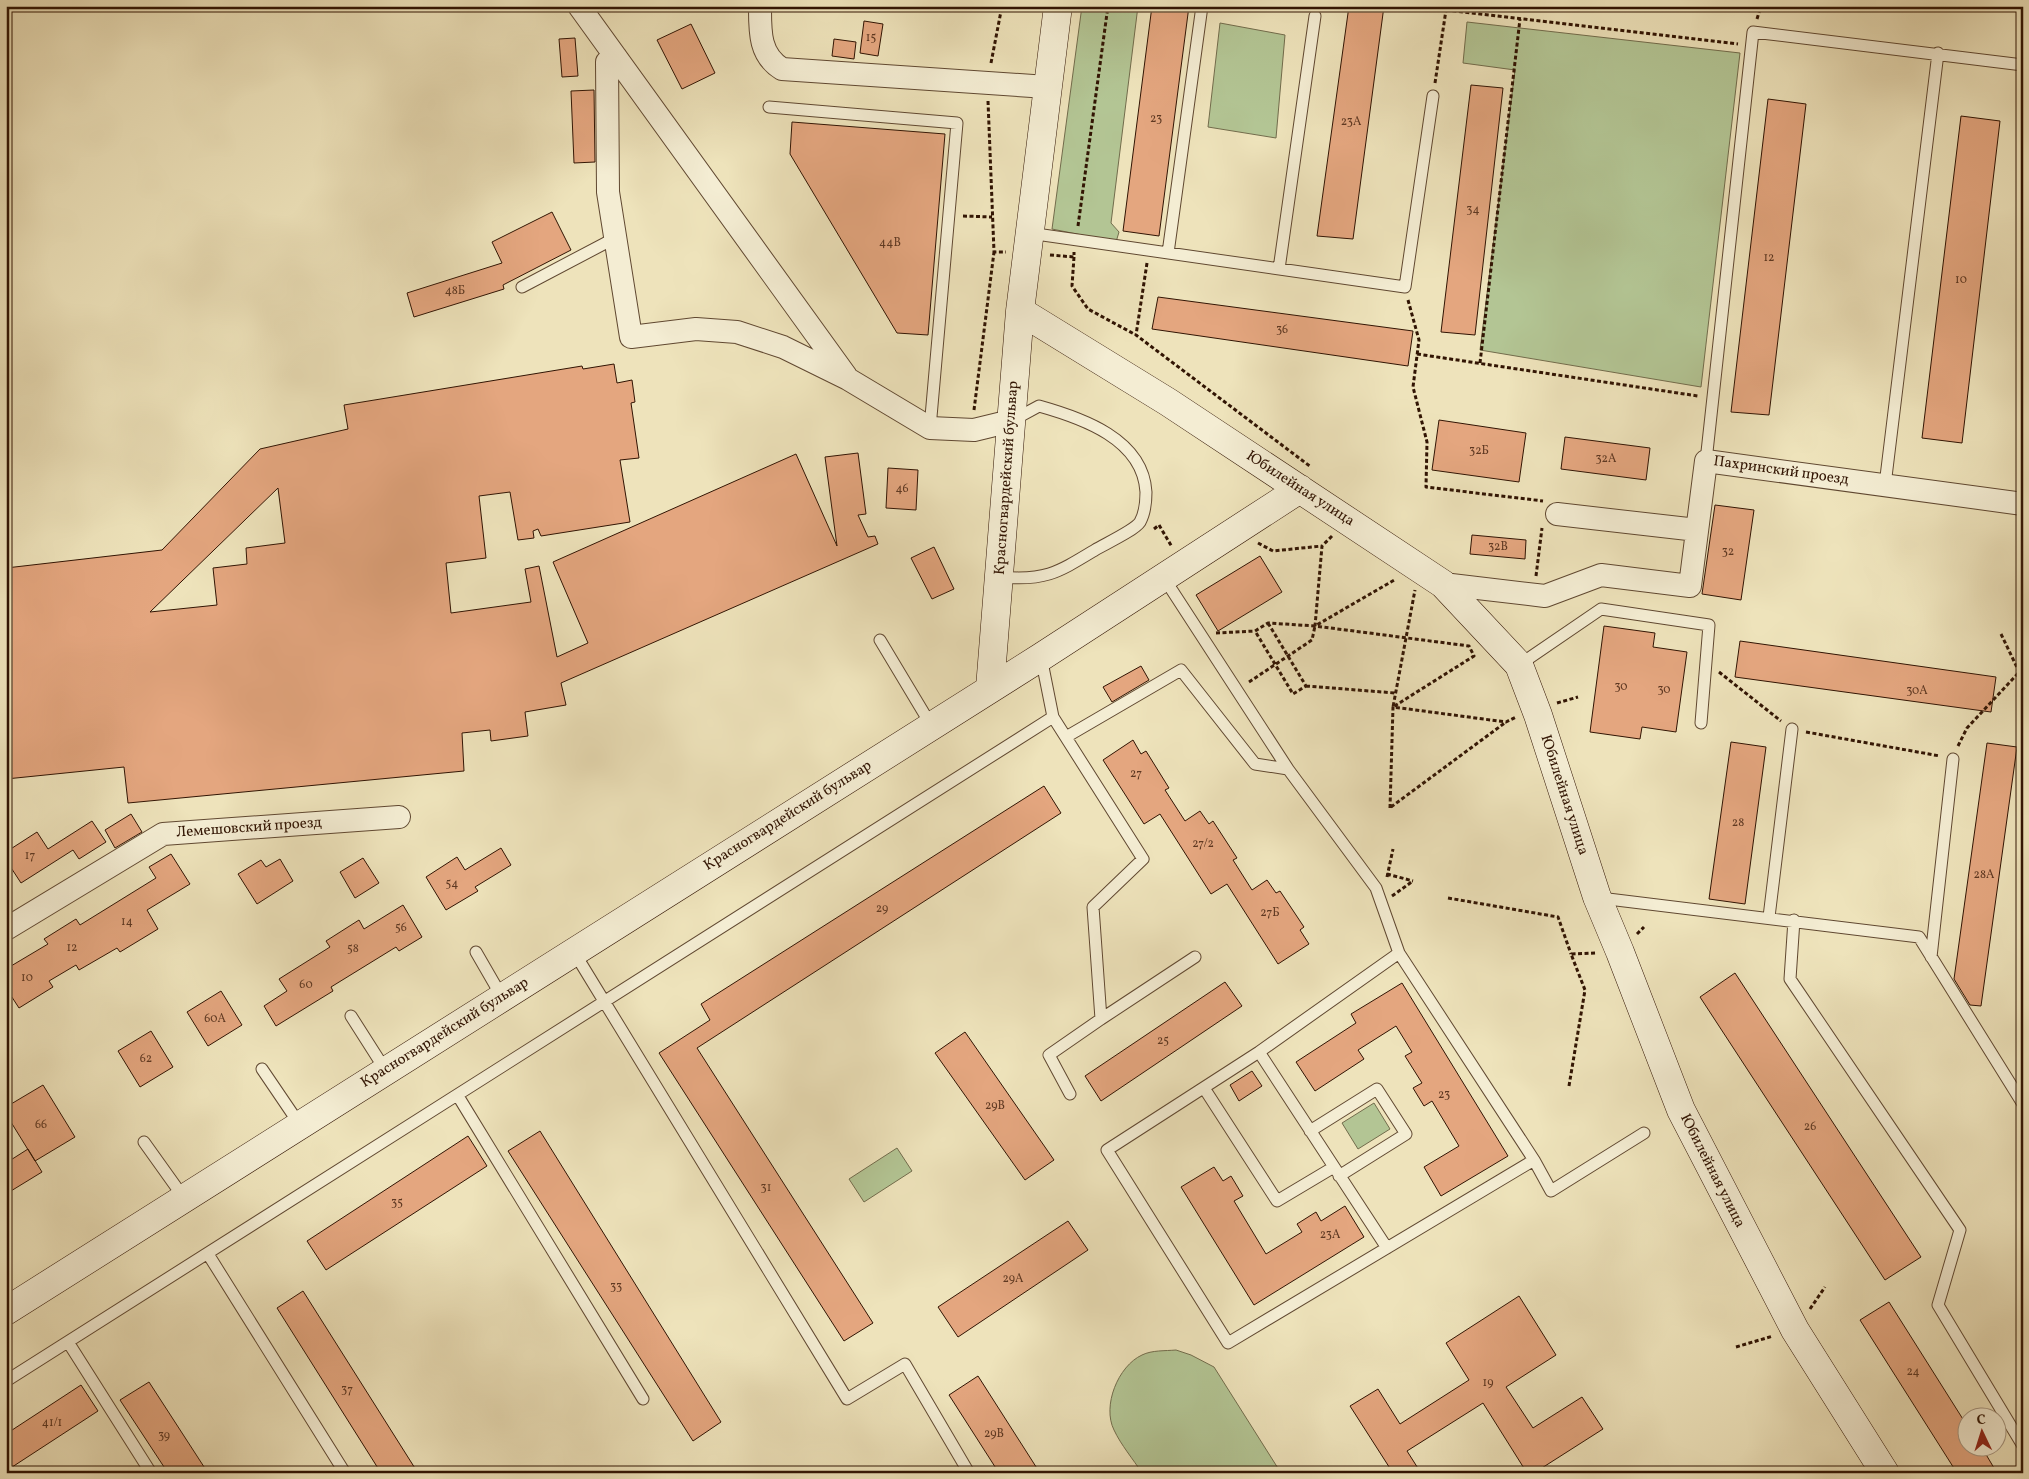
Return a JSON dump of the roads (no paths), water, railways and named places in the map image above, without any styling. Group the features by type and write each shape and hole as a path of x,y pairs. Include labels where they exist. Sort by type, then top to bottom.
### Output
{"street":[{"path":"579,6 848,379"},
{"path":"760,6 763,48 772,63 782,70 1047,87"},
{"name":"Красногвардейский бульвар","path":"6,1311 990,688 1020,311 1058,6"},
{"path":"616,57 607,62 608,192 631,337 696,329 737,332 783,347 848,379 930,428 971,430 1011,421"},
{"name":"Юбилейная улица","path":"1020,311 1168,402 1443,584 1519,665 1596,898 1620,952 1685,1119 1795,1330 1885,1473"},
{"name":"Пахринский проезд","path":"1443,584 1544,596 1601,575 1690,586 1706,461 2023,504"},
{"path":"990,688 1300,489"},
{"path":"1548,515 1697,530"},
{"name":"Лемешовский проезд","path":"6,929 163,834 398,817"}],"lane":[{"path":"1168,253 1202,6"},
{"path":"1279,269 1315,16"},
{"path":"1706,461 1753,32 1938,53 2023,65"},
{"path":"1885,485 1938,53"},
{"path":"1028,243 1076,240 1405,287 1433,96"},
{"path":"769,106 957,123 930,428"},
{"path":"522,287 615,238"},
{"path":"1000,576 1028,579 1060,571 1139,523 1146,503 1145,482 1138,463 1118,440 1076,416 1039,406 1011,421"},
{"path":"1164,578 1288,769 1376,888 1399,953 1534,1160 1551,1191 1644,1133"},
{"path":"1519,665 1601,609 1709,625 1701,722"},
{"path":"880,640 931,725"},
{"path":"1041,657 1053,716 1143,859 1094,907 1101,1019"},
{"path":"1066,737 1182,670 1255,764 1288,769"},
{"path":"6,1381 458,1096 1053,716"},
{"path":"1769,917 1792,729"},
{"path":"1931,957 1953,759"},
{"path":"1596,898 1794,920 1919,937 2023,1104"},
{"path":"1794,920 1790,979 1960,1230 1938,1305 2023,1446"},
{"path":"476,952 502,997"},
{"path":"574,952 847,1399 905,1364 969,1473"},
{"path":"1399,953 1259,1052 1107,1150 1228,1343 1534,1160"},
{"path":"1070,1094 1049,1055 1195,957"},
{"path":"351,1016 386,1071"},
{"path":"1259,1052 1387,1248"},
{"path":"262,1069 300,1125"},
{"path":"1204,1088 1277,1201 1406,1134 1377,1089 1310,1131"},
{"path":"458,1096 643,1399"},
{"path":"144,1142 184,1198"},
{"path":"208,1254 345,1473"},
{"path":"68,1342 152,1473"}]}
